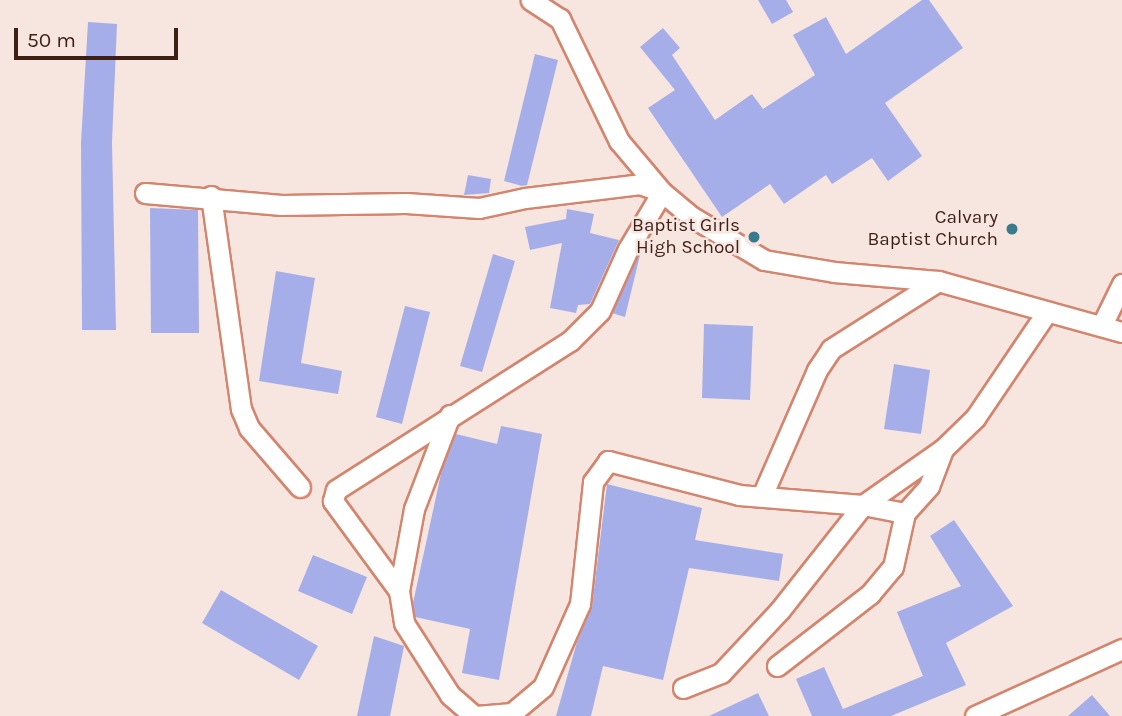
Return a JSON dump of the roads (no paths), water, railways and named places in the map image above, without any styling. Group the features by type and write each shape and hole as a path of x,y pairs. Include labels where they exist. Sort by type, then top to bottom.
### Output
{"street":[{"path":"531,0 560,19 619,141 662,192 692,217 764,260 834,272 938,281 1046,313 1102,324 1122,332"},
{"path":"145,193 211,196 281,205 406,203 479,208 640,184 662,192"},
{"path":"399,591 333,501 333,495 450,415 570,341 600,311 628,249 662,192"},
{"path":"211,196 219,278 244,419 300,487"},
{"path":"762,496 817,370 831,349 938,281"},
{"path":"1102,324 1122,284"},
{"path":"683,688 721,673 780,610 863,505 943,449 975,418 1046,313"},
{"path":"450,415 414,509 399,591 404,623 450,695 475,716 512,713 543,687 580,604 593,482 608,461 739,495 863,505 905,513"},
{"path":"777,666 870,594 893,567 905,513 929,486 943,449"},
{"path":"975,716 1122,649"}],"place":[{"name":"Calvary Baptist Church","path":"1012,229"},
{"name":"Baptist Girls High School","path":"754,237"}]}
